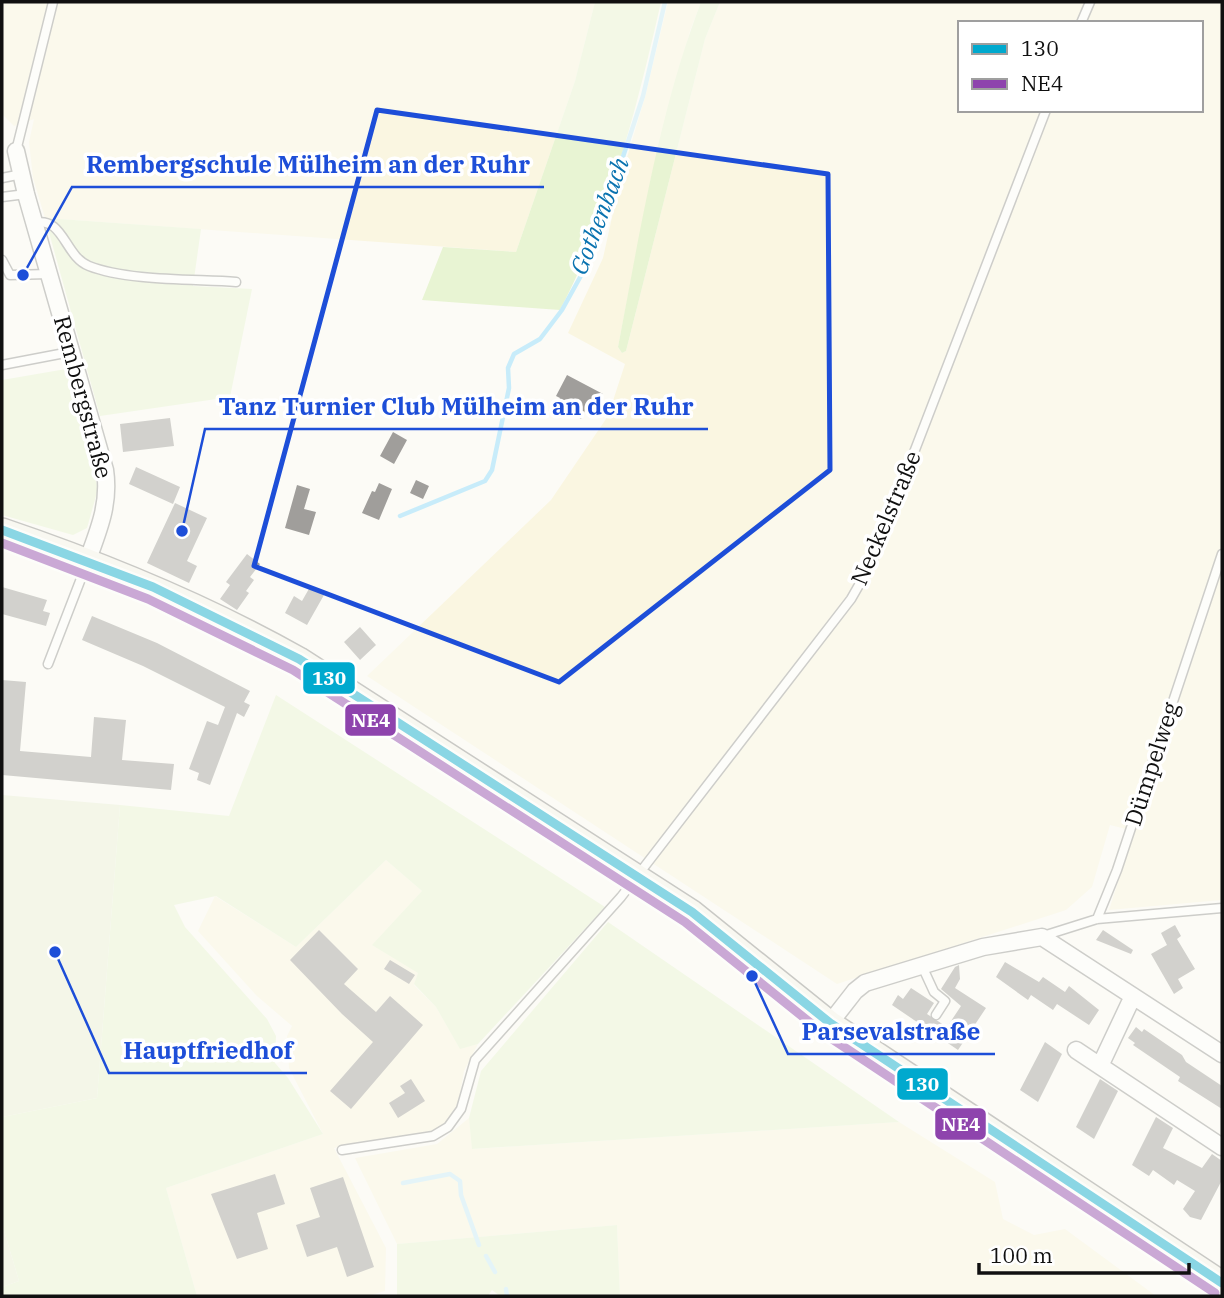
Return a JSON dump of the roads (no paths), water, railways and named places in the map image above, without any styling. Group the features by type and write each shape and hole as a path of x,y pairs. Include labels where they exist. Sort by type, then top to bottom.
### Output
{"main road":[{"path":"2,530 88,559 222,616 299,659 692,912 830,1023 1222,1283"}],"street":[{"name":"Rembergstraße","path":"16,151 108,487 105,511 88,559"},
{"path":"830,1023 855,991 866,983 983,947 1042,937 1222,1054"},
{"path":"1100,1066 1133,996"},
{"path":"1076,1050 1222,1147"}],"lane":[{"name":"Rembergstraße","path":"16,151 52,2"},
{"path":"1082,21 1090,2"},
{"name":"Neckelstraße","path":"342,1150 433,1136 447,1127 461,1109 475,1060 603,918 851,599 871,564 1045,112"},
{"path":"2,178 22,174"},
{"path":"2,197 26,194"},
{"path":"34,223 48,221 54,225 76,258 100,270 236,282"},
{"path":"2,260 10,275 49,274"},
{"path":"2,365 70,352"},
{"name":"Dümpelweg","path":"1097,919 1222,554"},
{"path":"48,664 88,559"},
{"path":"1042,937 1097,919 1222,908"},
{"path":"922,966 934,992 945,1001 936,1015"}],"waterway":[{"name":"Gothenbach","path":"400,516 485,481 492,470 509,388 508,368 514,354 540,339 562,310 588,263 643,96 665,2"},
{"path":"403,1183 450,1174 460,1181 461,1195 479,1245"},
{"path":"486,1256 495,1272"},
{"path":"506,1289 507,1296"}],"place":[{"name":"Rembergschule Mülheim an der Ruhr","path":"23,275"},
{"name":"Tanz Turnier Club Mülheim an der Ruhr","path":"182,531"},
{"name":"Hauptfriedhof","path":"55,952"},
{"name":"Parsevalstraße","path":"752,976"}]}
